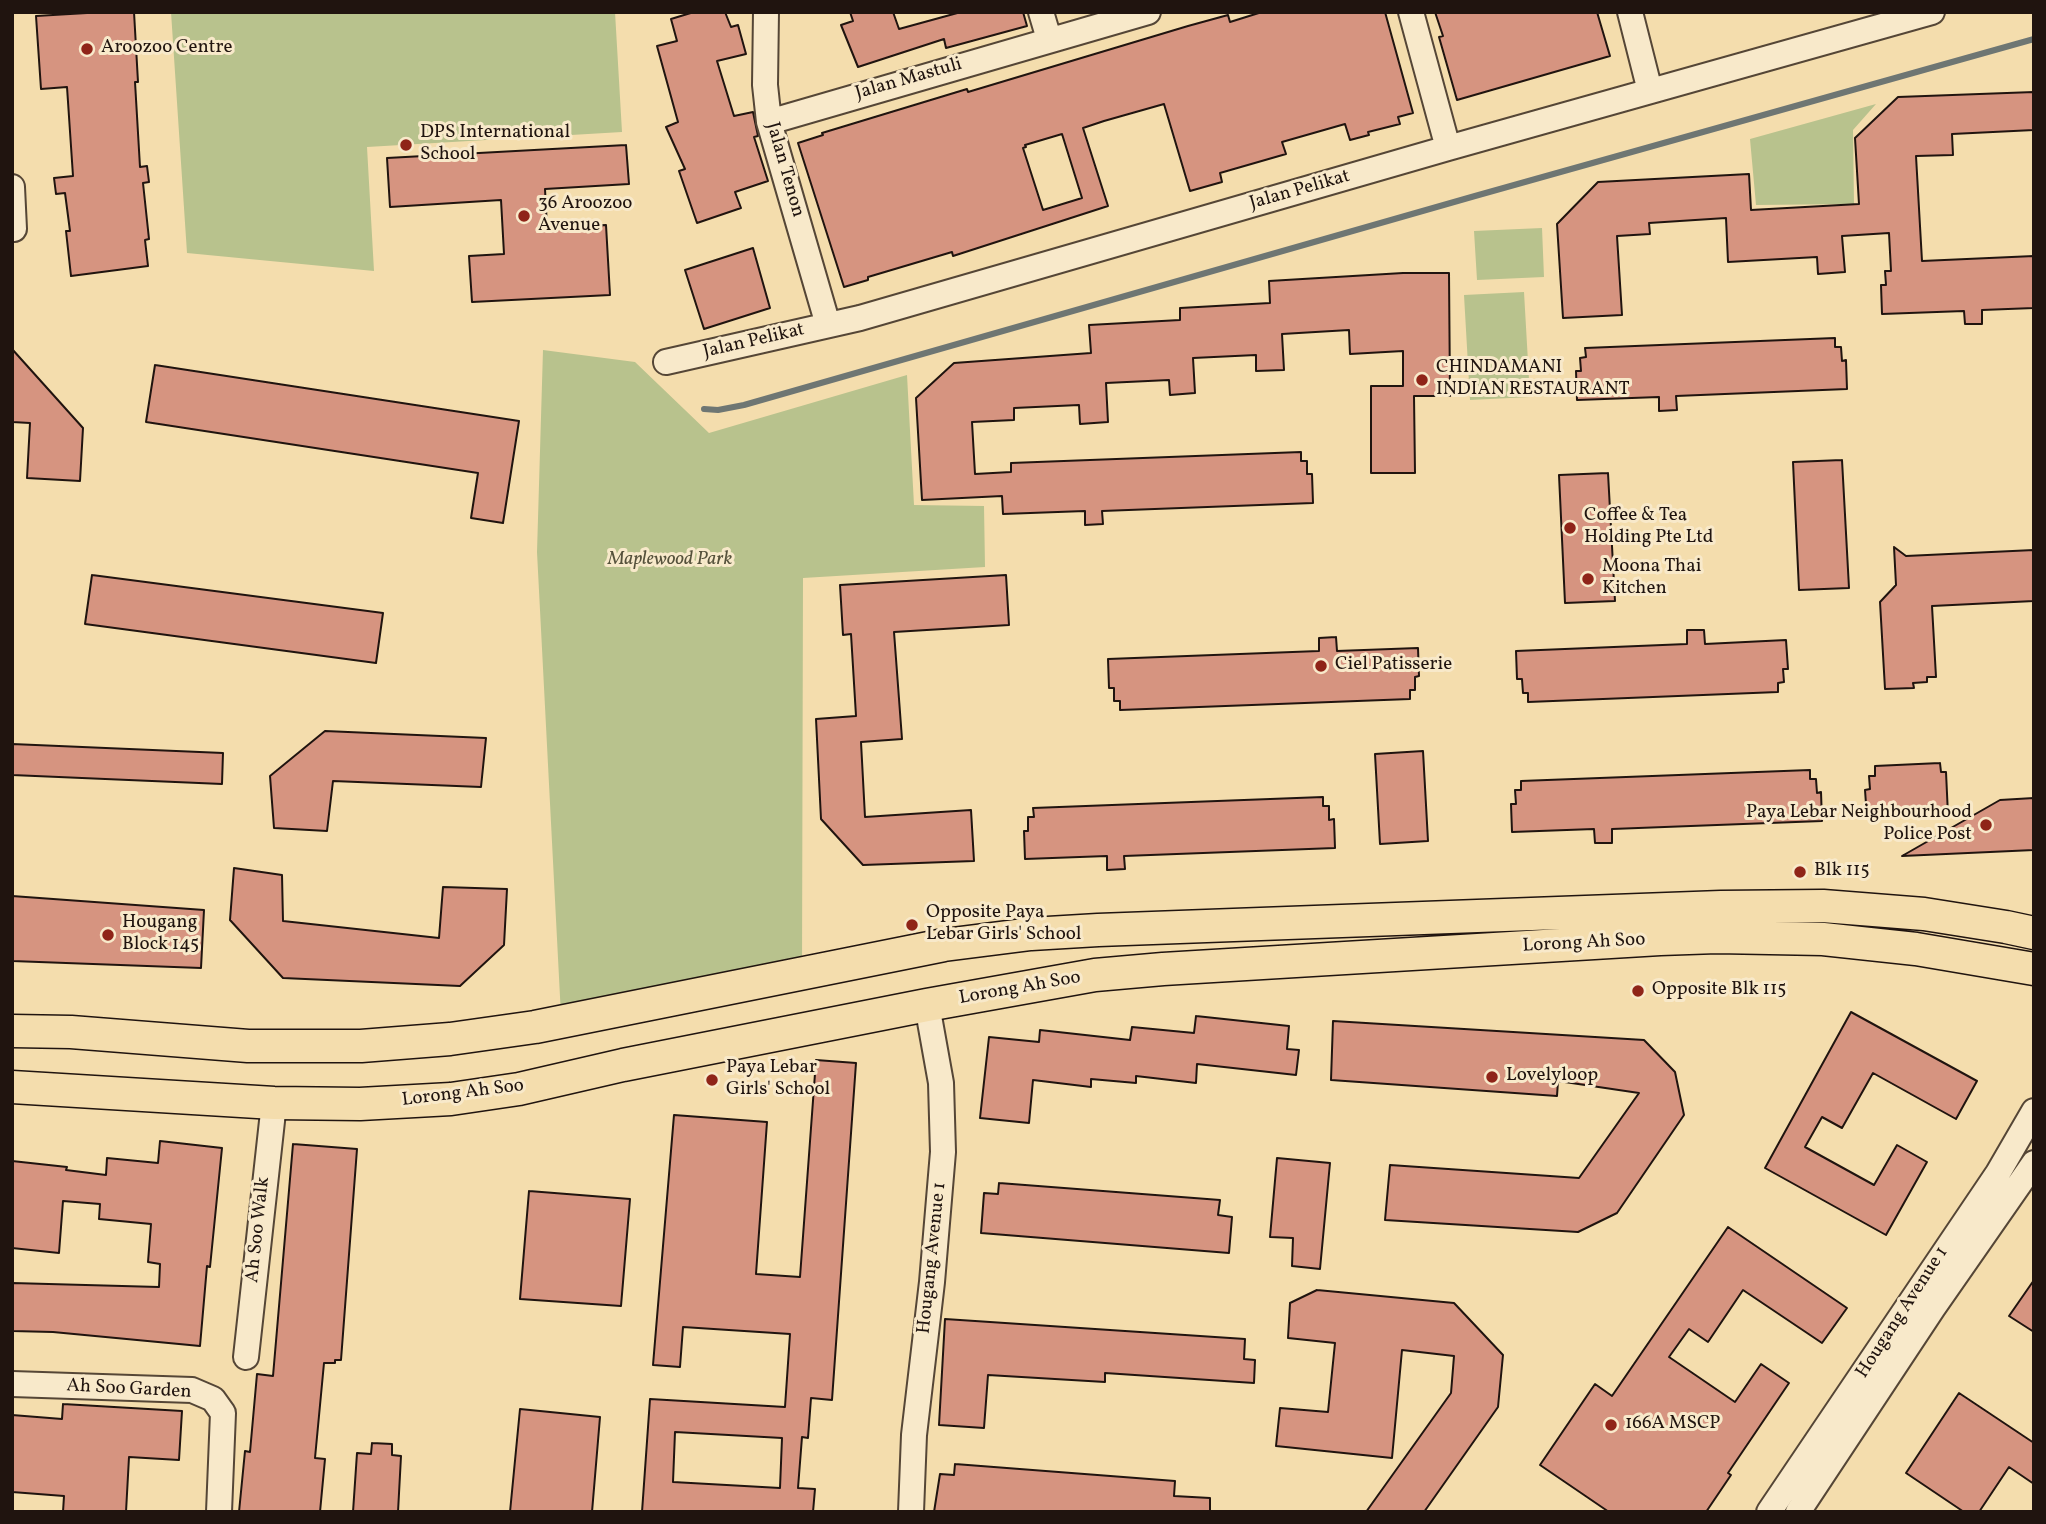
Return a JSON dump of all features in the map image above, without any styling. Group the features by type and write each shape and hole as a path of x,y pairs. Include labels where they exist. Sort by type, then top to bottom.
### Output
{"main road":[{"name":"Lorong Ah Soo","path":"12,1031 71,1032 248,1046 361,1046 450,1039 535,1027 944,945 1031,934 1157,927 1702,907 1823,906 1924,915 2034,933"},
{"path":"1157,927 1180,934 1188,943 1184,958 1163,969"},
{"name":"Lorong Ah Soo","path":"12,1087 274,1103 360,1104 451,1099 519,1089 623,1065 927,1005 1095,975 1163,969 1717,937 1823,939 1916,948 2021,967"},
{"path":"2021,967 2034,990"}],"street":[{"name":"Jalan Tenon","path":"766,12 765,85 769,122 828,324"},
{"path":"1041,12 1049,39"},
{"name":"Jalan Mastuli","path":"769,122 1148,12"},
{"path":"1411,12 1448,148"},
{"path":"1630,12 1650,91"},
{"name":"Jalan Pelikat","path":"666,362 860,318 1932,12"},
{"path":"12,187 15,229"},
{"name":"Hougang Avenue 1","path":"911,1512 914,1435 932,1282 943,1152 941,1083 927,1005"},
{"name":"Ah Soo Walk","path":"246,1357 274,1103"},
{"name":"Hougang Avenue 1","path":"1769,1512 1998,1172 2034,1111"},
{"name":"Hougang Avenue 1","path":"1798,1512 1933,1308 2034,1163"},
{"name":"Ah Soo Garden","path":"12,1384 192,1390 213,1399 223,1413 219,1512"}],"green space":[{"path":"171,12 615,12 622,132 367,147 374,271 187,253"},
{"path":"1876,104 1853,130 1854,204 1756,205 1750,139"},
{"path":"1542,228 1544,277 1477,280 1474,231"},
{"path":"1524,292 1530,397 1470,400 1464,295"},
{"name":"Maplewood Park","path":"543,350 635,362 709,433 907,375 914,505 984,506 985,567 803,578 802,969 561,1016 537,552"}],"building":[{"path":"134,12 140,167 147,166 149,182 143,183 149,239 145,240 148,266 71,276 66,231 70,231 65,193 56,194 54,178 73,176 67,87 41,89 36,16"},
{"path":"694,12 725,12 731,27 738,25 746,54 717,61 734,116 753,112 758,136 754,137 768,181 735,192 741,208 697,223 679,171 685,169 666,127 678,122 657,46 677,41 671,19"},
{"path":"850,12 893,12 899,29 961,12 1023,12 1027,26 946,48 944,39 858,67 841,25 853,21"},
{"path":"1262,12 1385,12 1413,113 1398,117 1400,124 1368,132 1369,135 1350,140 1345,124 1282,142 1286,154 1220,173 1222,182 1190,191 1164,104 1104,121 1083,128 1108,206 953,256 952,252 868,277 868,280 844,287 798,143 823,135 822,133 967,89 968,92 1188,26 1228,15 1230,22","holes":["1062,134 1082,198 1043,210 1023,148 1025,145"]},
{"path":"1435,12 1597,12 1610,56 1457,100 1439,37 1443,36"},
{"path":"2034,92 2034,130 1952,134 1953,155 1916,156 1922,261 2034,256 2034,308 1982,310 1982,324 1965,324 1964,311 1882,314 1881,285 1886,285 1885,271 1891,271 1889,233 1842,236 1845,272 1818,274 1817,257 1728,262 1726,218 1649,223 1650,234 1617,236 1622,315 1563,318 1557,224 1598,182 1749,174 1751,210 1859,204 1855,138 1898,97"},
{"name":"36 Aroozoo Avenue","path":"626,145 629,184 545,189 547,228 606,225 610,295 472,302 469,256 504,254 501,200 390,207 387,158"},
{"path":"753,248 770,308 704,329 685,270"},
{"path":"1449,273 1450,396 1414,396 1415,473 1371,473 1371,386 1403,386 1403,351 1350,354 1349,330 1282,334 1284,370 1256,371 1256,355 1193,358 1195,393 1170,395 1169,380 1106,383 1108,422 1080,424 1079,405 1014,408 1014,420 972,422 975,474 1011,472 1011,463 1301,452 1301,461 1307,461 1307,474 1312,474 1313,503 1102,511 1103,524 1085,525 1085,511 1003,514 1002,496 922,500 916,398 954,363 1091,353 1089,325 1180,320 1180,308 1270,303 1269,281"},
{"path":"1835,338 1835,347 1841,347 1842,361 1846,360 1847,389 1676,396 1677,410 1659,411 1659,397 1577,400 1576,371 1581,371 1580,358 1586,357 1585,348"},
{"path":"12,349 83,428 80,481 27,478 30,423 12,422"},
{"path":"155,365 519,421 503,523 471,518 478,473 146,422"},
{"path":"1842,460 1849,588 1799,590 1793,462"},
{"path":"1608,473 1615,601 1565,603 1559,475"},
{"path":"1894,547 1906,556 2034,550 2034,601 1932,606 1936,677 1927,677 1927,682 1913,683 1914,688 1885,689 1880,602 1896,585"},
{"path":"92,575 383,613 376,663 85,624"},
{"path":"1006,575 1009,625 894,632 902,739 861,742 865,817 971,810 974,861 863,865 821,819 816,719 856,716 851,634 843,635 840,585"},
{"path":"1687,630 1704,630 1705,644 1786,640 1788,669 1783,669 1784,682 1778,683 1778,692 1528,702 1528,693 1523,693 1522,679 1517,679 1516,651 1687,644"},
{"path":"1336,637 1337,651 1418,648 1419,676 1415,677 1415,690 1410,690 1410,699 1120,710 1120,701 1114,701 1114,688 1109,688 1108,659 1319,651 1319,638"},
{"path":"325,731 486,738 481,787 333,781 327,831 274,828 270,776"},
{"path":"12,744 223,753 222,784 12,775"},
{"path":"1423,751 1428,841 1380,844 1375,754"},
{"path":"1940,763 1941,772 1946,772 1948,815 1867,818 1865,790 1870,789 1869,776 1875,776 1875,766"},
{"path":"1810,770 1810,779 1816,779 1817,793 1821,792 1822,821 1612,829 1612,843 1595,843 1594,829 1512,832 1511,804 1516,804 1515,790 1521,790 1521,781"},
{"path":"1323,797 1323,806 1329,806 1329,820 1334,819 1335,848 1124,856 1125,869 1107,870 1107,856 1025,859 1024,831 1028,831 1028,817 1034,817 1033,808"},
{"path":"2034,798 2034,850 1902,856 2000,800"},
{"path":"234,868 282,875 283,921 439,938 443,887 507,889 504,945 460,986 283,978 230,920"},
{"name":"Hougang Block 145","path":"12,896 204,910 201,968 12,961"},
{"path":"1851,1012 1977,1081 1956,1119 1873,1073 1842,1128 1822,1117 1805,1147 1874,1185 1897,1145 1927,1162 1886,1235 1765,1168"},
{"path":"1196,1016 1289,1026 1287,1049 1299,1050 1296,1075 1197,1064 1196,1083 1136,1076 1136,1083 1091,1079 1091,1087 1033,1080 1029,1123 980,1118 989,1037 1039,1042 1040,1030 1130,1040 1132,1027 1194,1033"},
{"path":"1333,1021 1644,1040 1675,1072 1684,1115 1617,1213 1578,1232 1385,1220 1390,1165 1579,1178 1639,1093 1558,1081 1557,1096 1331,1080"},
{"path":"816,1060 856,1063 832,1400 811,1398 808,1438 802,1437 798,1488 815,1489 813,1512 642,1512 650,1399 785,1407 790,1334 683,1327 680,1367 653,1365 674,1115 767,1122 756,1274 800,1277","holes":["675,1432 782,1438 780,1488 673,1482"]},
{"path":"160,1141 222,1148 200,1346 53,1332 12,1331 12,1283 159,1287 160,1264 148,1262 151,1224 99,1219 100,1204 63,1201 59,1253 12,1248 12,1161 67,1167 66,1170 106,1175 107,1158 158,1163"},
{"path":"293,1144 357,1149 341,1360 324,1363 315,1458 325,1459 320,1512 239,1512 245,1451 250,1452 257,1374 273,1376"},
{"path":"1277,1158 1330,1163 1320,1269 1292,1266 1293,1238 1270,1237"},
{"path":"999,1183 1220,1200 1218,1215 1232,1217 1229,1253 981,1233 984,1193 998,1194"},
{"path":"529,1191 630,1199 621,1306 520,1299"},
{"path":"1728,1227 1847,1308 1822,1343 1743,1290 1708,1342 1689,1329 1669,1357 1735,1402 1761,1364 1789,1383 1728,1473 1731,1475 1706,1512 1609,1512 1540,1465 1595,1384 1612,1396"},
{"path":"2034,1280 2034,1332 2009,1316"},
{"path":"1317,1290 1454,1303 1503,1355 1498,1407 1424,1512 1366,1512 1451,1393 1454,1356 1402,1350 1392,1458 1276,1446 1280,1408 1328,1412 1335,1343 1288,1338 1290,1303"},
{"path":"945,1319 1245,1339 1244,1359 1255,1360 1254,1383 1105,1373 1105,1382 988,1375 984,1428 939,1425"},
{"path":"1959,1393 2034,1443 2034,1484 2009,1467 1979,1512 1964,1512 1906,1473"},
{"path":"63,1404 182,1411 179,1460 129,1457 126,1512 63,1512 64,1496 12,1492 12,1415 62,1419"},
{"path":"520,1409 600,1417 592,1512 510,1512"},
{"path":"372,1443 392,1444 392,1455 401,1456 398,1512 353,1512 357,1453 371,1454"},
{"path":"955,1464 1175,1481 1174,1496 1210,1498 1210,1512 934,1512 940,1474 954,1475"}],"waterway":[{"path":"704,409 718,410 744,405 2034,39"}],"place":[{"name":"Aroozoo Centre","path":"87,49"},
{"name":"DPS International School","path":"406,145"},
{"name":"36 Aroozoo Avenue","path":"524,216"},
{"name":"CHINDAMANI INDIAN RESTAURANT","path":"1422,380"},
{"name":"Coffee & Tea Holding Pte Ltd","path":"1570,528"},
{"name":"Moona Thai Kitchen","path":"1588,579"},
{"name":"Ciel Patisserie","path":"1321,666"},
{"name":"Paya Lebar Neighbourhood Police Post","path":"1986,825"},
{"name":"Blk 115","path":"1800,872"},
{"name":"Opposite Paya Lebar Girls' School","path":"912,925"},
{"name":"Hougang Block 145","path":"108,935"},
{"name":"Opposite Blk 115","path":"1638,991"},
{"name":"Lovelyloop","path":"1492,1077"},
{"name":"Paya Lebar Girls' School","path":"712,1080"},
{"name":"166A MSCP","path":"1611,1425"}]}
